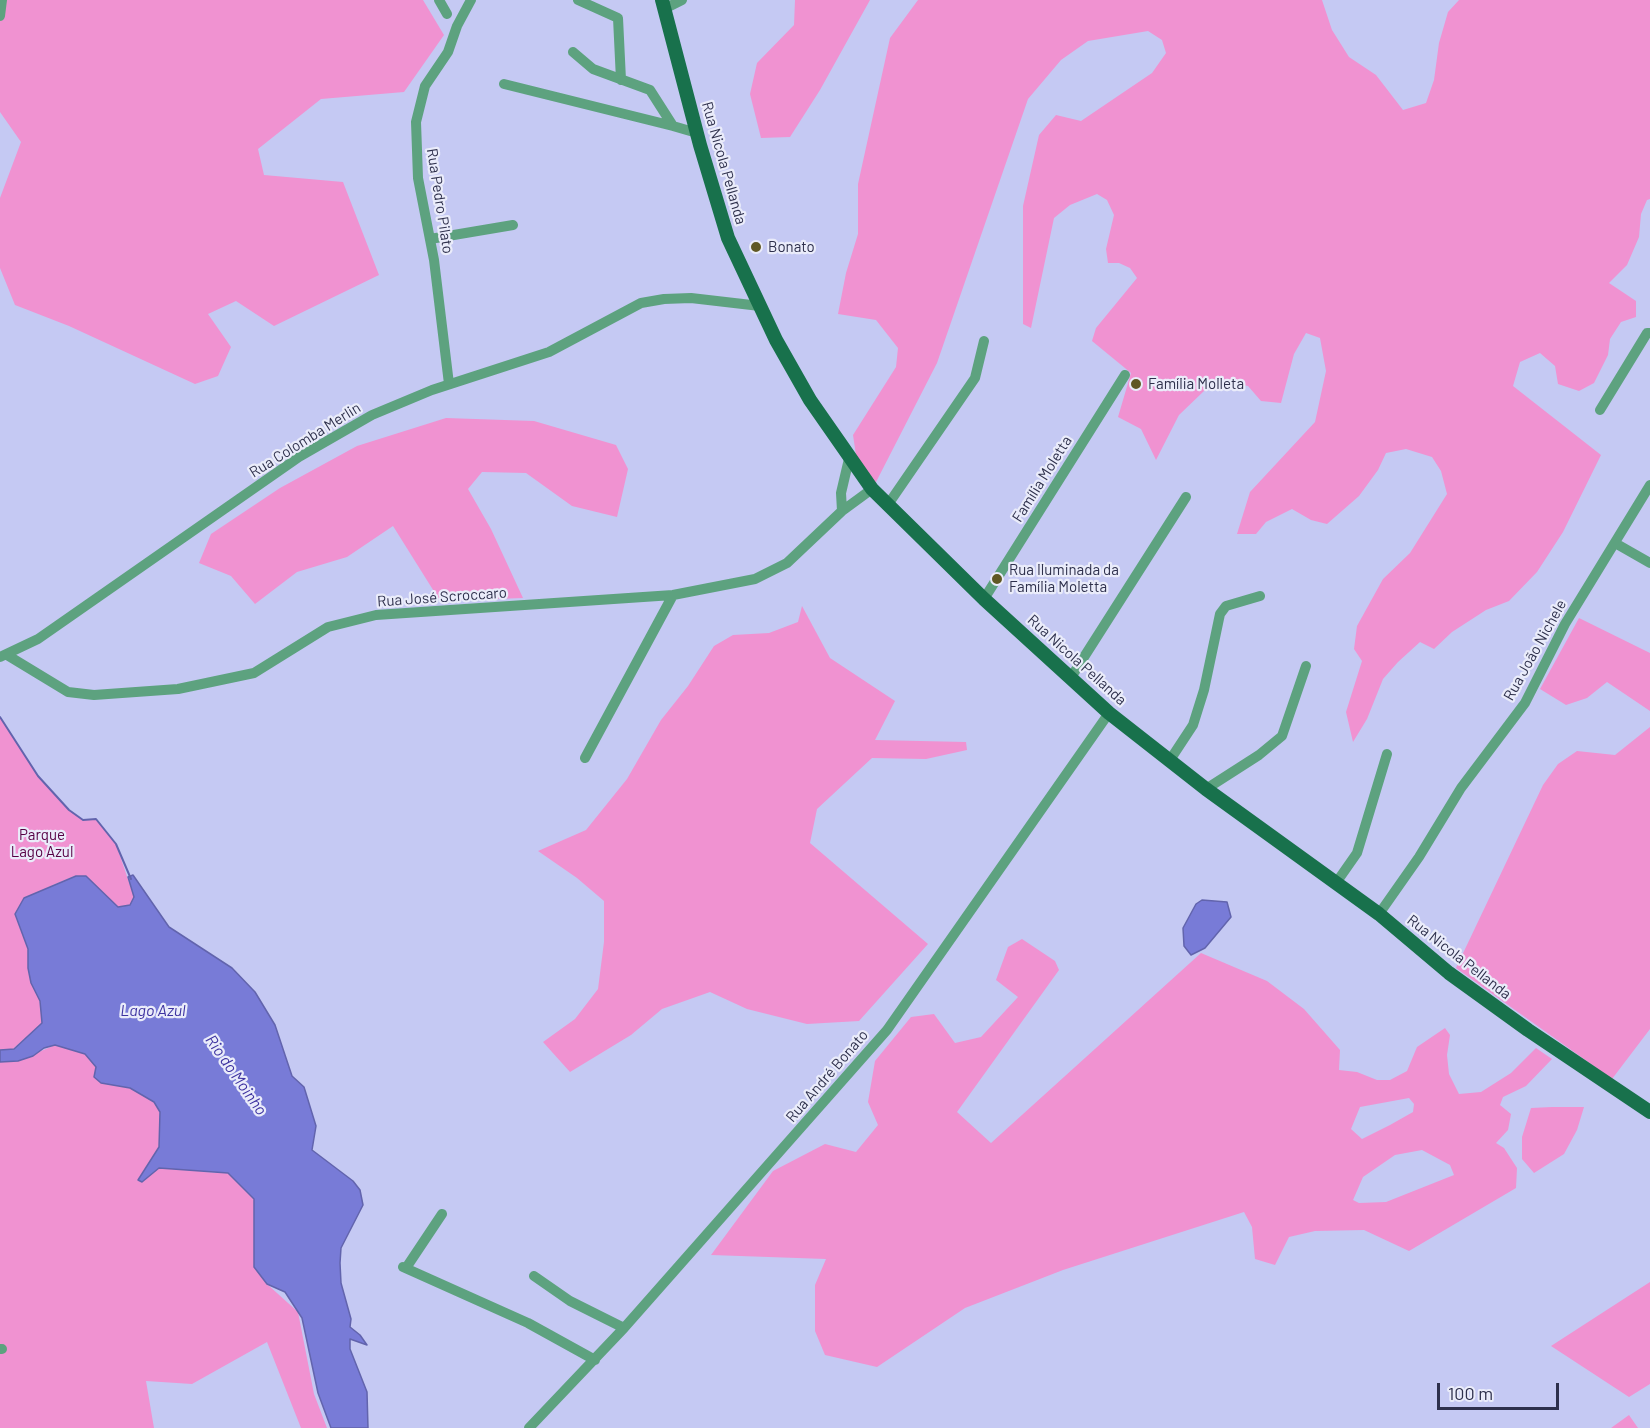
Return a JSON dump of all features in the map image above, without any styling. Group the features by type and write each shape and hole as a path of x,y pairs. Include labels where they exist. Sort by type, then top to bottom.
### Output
{"main road":[{"name":"Rua Nicola Pellanda","path":"663,4 728,238 760,306 810,400 849,459 887,506 984,599 1110,713 1206,789 1379,914 1457,979 1650,1112"}],"street":[{"path":"0,16 2,0"},
{"path":"439,0 447,14"},
{"name":"Rua Pedro Pilato","path":"449,384 430,239 417,167 416,137 419,104 425,86 448,52 457,26 471,0"},
{"path":"578,0 618,18 621,80"},
{"path":"663,4 682,0"},
{"path":"573,52 593,69 650,90 674,126"},
{"path":"504,84 697,133"},
{"path":"430,239 513,225"},
{"name":"Rua Colomba Merlin","path":"4,656 38,639 316,446 372,415 449,384 554,349 629,308 651,300 691,298 760,306"},
{"path":"1600,410 1647,333 1650,333"},
{"path":"887,506 975,378 984,341"},
{"name":"Família Moletta","path":"984,599 1125,375"},
{"path":"842,511 842,493 849,459"},
{"name":"Rua João Nichele","path":"1379,914 1419,857 1461,788 1525,703 1565,624 1650,485"},
{"name":"Rua José Scroccaro","path":"4,656 68,692 94,695 178,689 254,673 328,627 376,615 673,595 755,579 787,562 842,511 872,489"},
{"path":"1070,678 1081,665 1186,497"},
{"path":"1615,543 1650,563"},
{"path":"585,758 673,595"},
{"path":"1170,760 1192,725 1204,690 1220,615 1226,606 1260,596"},
{"path":"1206,789 1259,755 1282,736 1306,666"},
{"name":"Rua André Bonato","path":"529,1428 624,1328 887,1030 1110,713"},
{"path":"1336,883 1357,853 1387,754"},
{"path":"442,1214 405,1268 528,1323 595,1360"},
{"path":"534,1276 570,1301 624,1328"}],"green space":[{"path":"0,0 423,0 444,35 404,92 321,99 258,149 264,175 343,182 379,275 274,326 236,301 208,314 231,347 218,376 195,384 69,326 15,305 0,268 0,198 21,142 0,112"},
{"path":"795,0 870,0 820,90 790,137 761,138 750,94 757,63 794,25"},
{"path":"918,0 1322,0 1332,30 1349,57 1376,75 1403,110 1426,103 1434,80 1439,43 1448,12 1459,0 1650,0 1650,199 1647,200 1641,214 1639,237 1627,265 1609,283 1636,301 1636,317 1621,322 1610,339 1608,355 1594,383 1579,391 1558,384 1555,366 1540,353 1520,362 1513,386 1601,455 1563,532 1537,572 1509,601 1486,610 1452,632 1434,649 1420,642 1398,662 1383,679 1367,719 1353,742 1346,712 1362,661 1354,649 1357,626 1383,579 1410,553 1447,494 1441,471 1432,457 1406,449 1386,453 1378,470 1359,496 1327,524 1311,520 1292,509 1266,522 1256,534 1237,534 1250,492 1315,422 1326,371 1320,338 1306,333 1294,354 1281,403 1261,401 1248,386 1228,382 1204,391 1179,415 1156,460 1141,429 1118,417 1131,373 1092,341 1096,328 1137,278 1130,268 1119,263 1108,263 1106,249 1114,215 1107,200 1097,194 1070,205 1054,218 1031,328 1023,324 1023,206 1039,135 1056,115 1081,121 1152,73 1166,53 1162,40 1148,31 1088,41 1061,60 1028,99 937,363 875,484 857,462 853,435 896,367 898,348 876,320 838,314 846,273 858,234 858,184 890,38"},
{"path":"446,418 534,421 616,445 628,469 617,517 572,506 526,473 482,472 468,489 491,529 523,598 440,601 393,526 347,557 297,572 255,604 231,576 199,563 211,534 280,488 357,446"},
{"path":"802,606 830,658 895,701 875,740 966,742 967,750 926,759 872,758 817,809 810,843 928,944 859,1021 807,1024 747,1009 710,992 662,1009 631,1035 570,1072 543,1042 575,1019 598,989 604,942 604,901 577,878 538,851 586,830 627,779 661,720 688,686 714,646 733,635 769,633 798,622"},
{"path":"1579,618 1650,653 1650,711 1607,682 1587,698 1566,705 1540,689"},
{"name":"Parque Lago Azul","path":"0,717 38,776 69,810 83,820 96,819 116,844 134,897 130,905 118,907 86,876 75,876 53,885 15,915 28,949 31,983 40,1001 43,1017 42,1023 13,1049 0,1050"},
{"path":"1650,727 1650,1029 1612,1079 1456,968 1543,785 1558,764 1577,751 1615,755"},
{"path":"1022,939 1055,961 1059,970 957,1112 991,1143 1201,953 1267,981 1304,1009 1340,1050 1339,1070 1357,1072 1377,1080 1390,1080 1407,1071 1417,1047 1445,1028 1450,1035 1447,1055 1449,1074 1459,1094 1481,1092 1511,1073 1536,1048 1552,1059 1526,1086 1503,1097 1500,1105 1511,1114 1508,1130 1496,1143 1504,1148 1517,1168 1516,1188 1409,1251 1364,1230 1315,1231 1289,1237 1275,1265 1255,1259 1252,1227 1244,1212 1063,1270 965,1308 877,1367 825,1355 815,1331 815,1285 826,1259 711,1255 773,1171 825,1144 856,1152 878,1125 868,1102 875,1061 911,1017 934,1014 955,1043 981,1037 1018,997 996,980 1008,947","holes":["1409,1098 1414,1104 1413,1112 1390,1125 1362,1139 1351,1129 1360,1107","1422,1150 1450,1165 1454,1175 1386,1202 1359,1203 1353,1200 1363,1177 1395,1155"]},
{"path":"55,1045 85,1054 96,1067 101,1083 130,1088 154,1102 160,1112 159,1148 203,1172 228,1173 254,1199 267,1284 298,1312 314,1394 327,1428 301,1428 267,1342 192,1384 146,1381 154,1428 0,1428 0,1062 18,1061"},
{"path":"1584,1107 1577,1130 1564,1154 1534,1173 1522,1159 1522,1137 1531,1108"},
{"path":"1650,1282 1650,1384 1629,1397 1551,1346"},
{"path":"1629,1415 1638,1428 1611,1428"}],"water":[{"name":"Lago Azul","path":"133,875 169,927 232,968 255,992 275,1025 292,1076 304,1087 316,1126 312,1150 353,1181 360,1190 363,1205 341,1248 340,1263 341,1283 351,1319 350,1327 367,1345 350,1339 350,1349 367,1392 368,1428 331,1428 318,1393 302,1318 285,1292 267,1284 254,1267 254,1199 228,1173 159,1168 142,1182 138,1180 159,1147 160,1112 154,1102 130,1088 101,1083 94,1077 96,1067 85,1054 55,1045 18,1061 0,1062 0,1050 14,1049 42,1023 40,1001 31,983 28,968 28,949 15,914 24,898 76,876 86,876 118,907 130,905 134,897 128,877"},
{"path":"1202,900 1227,902 1231,917 1205,948 1191,955 1184,946 1183,928 1196,904"}],"waterway":[{"name":"Rio do Moinho","path":"0,717 38,776 69,810 83,820 96,819 116,844 131,879"}],"place":[{"name":"Bonato","path":"756,247"},
{"name":"Família Molleta","path":"1136,384"},
{"name":"Rua Iluminada da Família Moletta","path":"997,579"}]}
